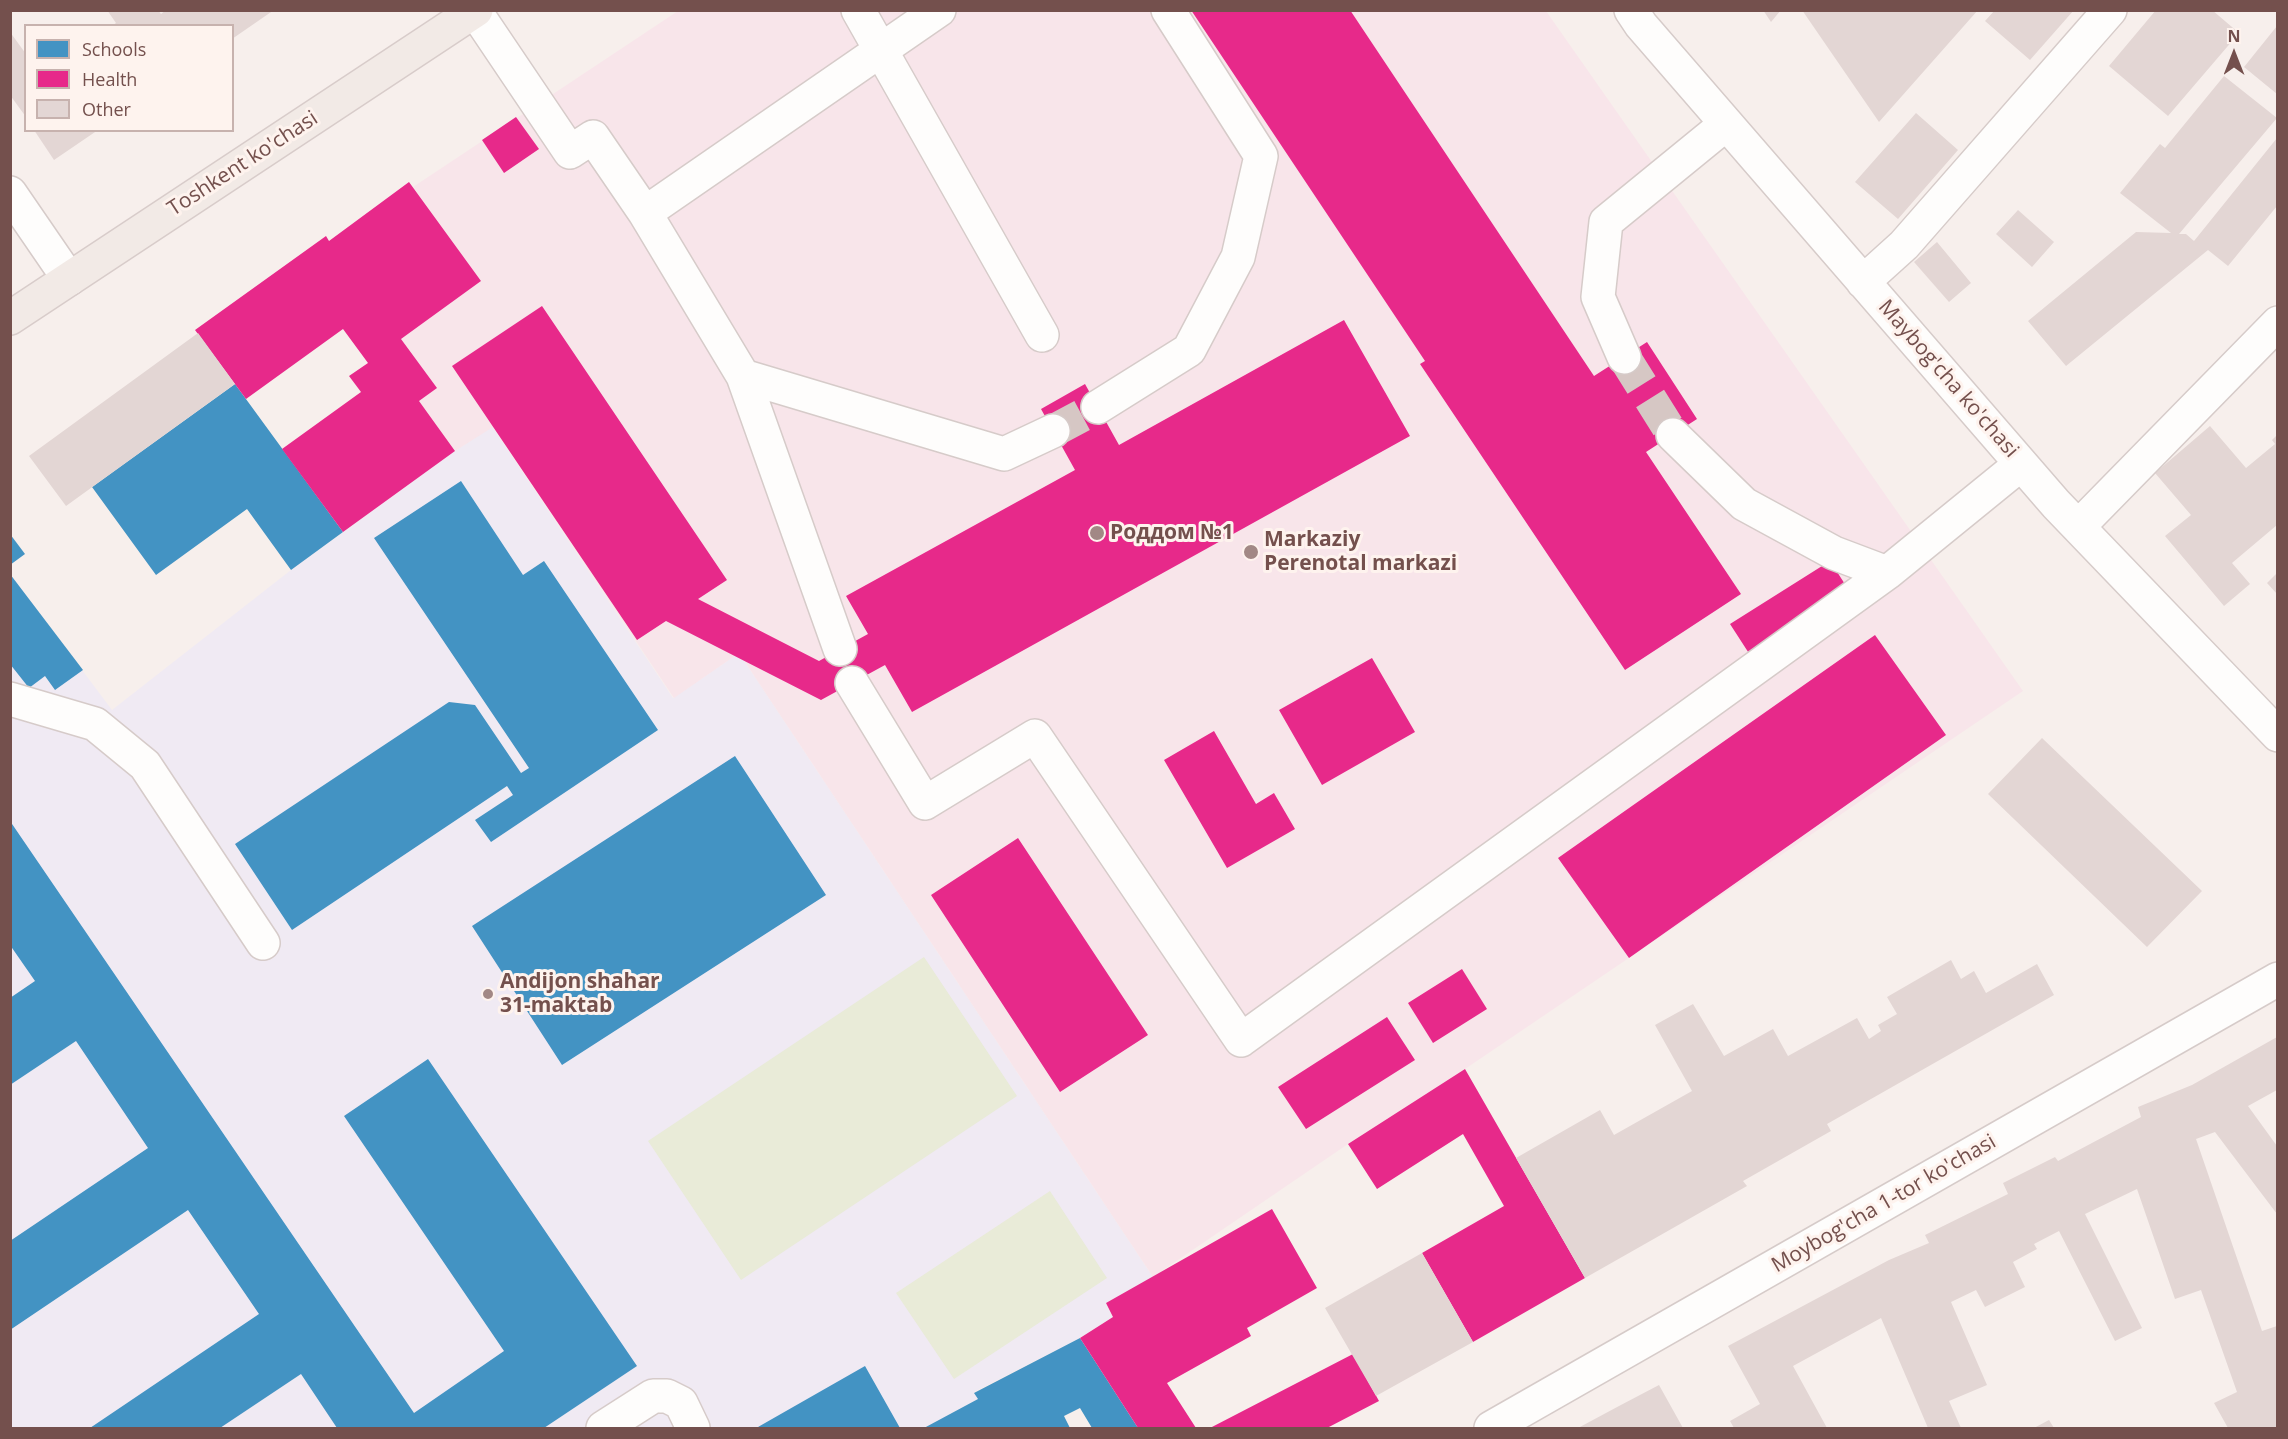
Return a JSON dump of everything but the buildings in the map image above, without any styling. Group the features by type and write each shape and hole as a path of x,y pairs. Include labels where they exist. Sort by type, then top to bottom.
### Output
{"main road":[{"name":"Toshkent ko'chasi","path":"10,318 466,13"}],"street":[{"path":"858,10 1042,335"},
{"path":"645,213 939,10"},
{"path":"1098,407 1189,350 1238,257 1261,156 1168,10"},
{"name":"Maybog'cha ko'chasi","path":"1631,10 1641,25 1726,124 2021,464 2078,527 2277,735"},
{"path":"1863,282 1904,245 2110,10"},
{"path":"466,13 570,152 592,137 645,213 743,376 840,649"},
{"path":"1624,357 1598,297 1606,222 1726,124"},
{"path":"10,193 69,279"},
{"path":"2078,527 2277,323"},
{"path":"743,376 1004,454 1053,431"},
{"path":"1673,435 1744,504 1834,553 1887,573"},
{"path":"852,683 925,803 1035,736 1241,1040 1887,573 2021,464"},
{"path":"10,699 95,724 145,765 263,943"},
{"name":"Moybog'cha 1-tor ko'chasi","path":"1491,1428 2277,979"},
{"path":"603,1428 653,1396 667,1396 681,1403 693,1428"}],"shaded area":[{"name":"Markaziy Perenotal markazi","path":"678,11 1546,11 2023,691 1153,1277 739,653 674,698 493,427 455,451 419,401 436,388 401,339 481,281 413,187"},
{"name":"Andijon shahar 31-maktab","path":"492,426 673,698 739,653 1153,1277 1106,1303 1113,1317 1080,1338 974,1392 978,1399 924,1428 11,1428 10,574 112,710 291,570"}],"green space":[{"path":"924,957 1017,1096 741,1280 648,1141"},
{"path":"1050,1191 1107,1278 954,1379 896,1293"}],"tunnel":[{"path":"1624,357 1673,435"},
{"path":"1053,431 1098,407"}],"place":[{"name":"Роддом №1","path":"1097,533"},
{"name":"Markaziy Perenotal markazi","path":"1251,552"},
{"name":"Andijon shahar 31-maktab","path":"488,994"}]}
